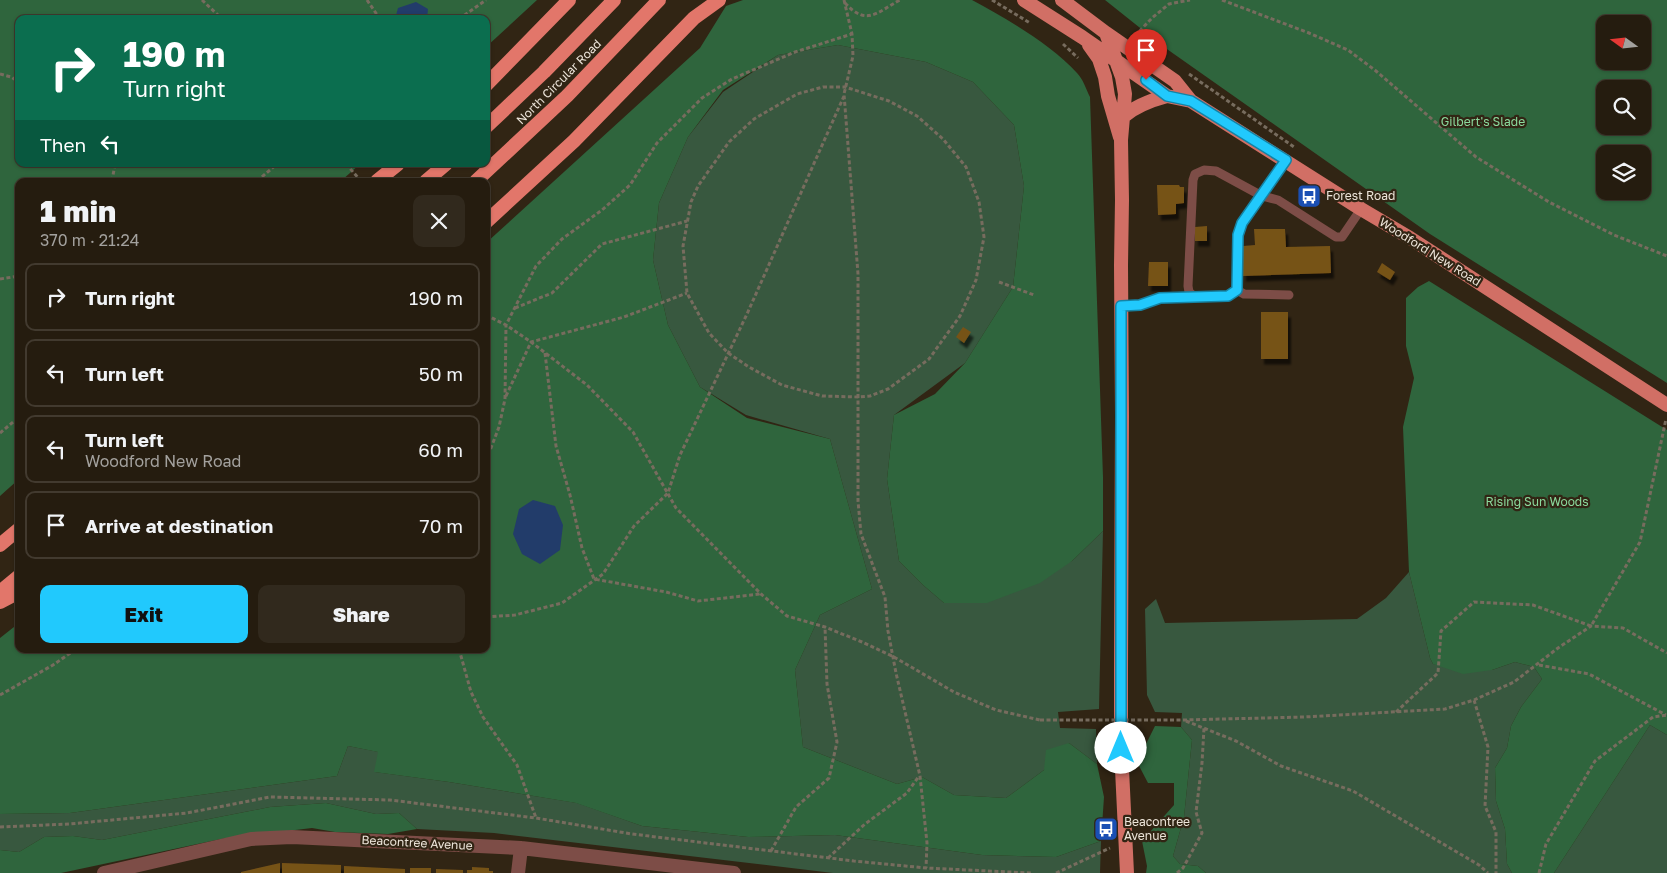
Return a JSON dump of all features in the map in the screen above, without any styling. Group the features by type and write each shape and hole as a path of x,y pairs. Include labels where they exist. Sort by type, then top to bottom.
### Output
{"highway":[{"path":"490,81 569,0"},
{"name":"North Circular Road","path":"490,123 544,72 614,0"},
{"name":"North Circular Road","path":"479,178 567,96 659,0"},
{"path":"490,218 574,141 694,18 719,0"},
{"path":"381,178 394,167"},
{"path":"430,178 442,167"},
{"path":"0,544 15,531"},
{"path":"0,592 15,579"},
{"path":"0,602 15,594"}],"main road":[{"name":"Woodford New Road","path":"1024,0 1082,37 1167,96 1191,101 1431,251 1667,405"},
{"name":"Woodford New Road","path":"1062,0 1106,33 1175,80 1191,101"},
{"path":"1106,33 1126,94 1121,140 1121,739 1127,873"},
{"path":"1082,37 1099,59 1121,140"},
{"path":"1124,116 1137,107 1167,96"}],"street":[{"name":"Beacontree Avenue","path":"104,873 251,839 292,837 520,848 734,873"},
{"path":"518,873 520,848"}],"lane":[{"path":"1237,290 1238,235 1242,223 1286,160"},
{"path":"1195,297 1190,292 1188,286 1193,180 1195,174 1204,170 1216,171 1262,196 1278,200 1336,237 1342,237 1361,209"},
{"path":"1121,306 1140,305 1160,298 1228,296 1237,290"},
{"path":"1237,290 1244,294 1289,295"}],"path":[{"path":"202,0 218,15"},
{"path":"367,0 377,15"},
{"path":"465,15 486,0"},
{"path":"844,1 852,11 860,16 871,17 900,0"},
{"path":"992,0 1031,24"},
{"path":"1136,36 1152,18 1169,4 1190,0"},
{"path":"1222,0 1348,50 1376,71 1476,157 1549,202 1614,235 1667,256"},
{"path":"490,617 515,615 562,603 603,574 634,526 668,493 680,455 747,314 844,94 852,56 852,34 844,1"},
{"path":"490,451 499,427 505,399 506,325 536,266 562,239 602,210 630,184 658,143 702,98 732,79 795,52 852,34"},
{"path":"1062,43 1076,55"},
{"path":"1185,71 1230,102"},
{"path":"0,74 15,80"},
{"path":"823,87 846,87 889,100 917,116 943,139 966,167 979,202 984,237 976,280 960,316 929,359 888,389 870,396 822,396 782,385 749,367 728,353 709,333 687,293 683,246 688,221 691,202 698,186 729,142 754,119 797,94 823,87"},
{"path":"844,94 858,274 858,501 862,534 885,597 888,631 896,673 920,776 927,843 926,868"},
{"path":"261,178 273,167"},
{"path":"349,167 358,178"},
{"path":"514,308 552,293 602,244 688,221"},
{"path":"0,279 15,277"},
{"path":"999,282 1034,295"},
{"path":"531,342 624,317 687,293"},
{"path":"490,317 531,342 587,385 633,432 676,508 761,594 787,616 862,642 954,692 996,710 1040,720 1183,720 1304,717 1445,709 1474,700 1514,682 1558,648 1591,626 1640,542 1666,420"},
{"path":"505,399 531,342"},
{"path":"545,352 556,446 582,548 594,579"},
{"path":"0,433 15,420"},
{"path":"594,579 666,592 698,601 761,594"},
{"path":"1395,712 1438,673 1441,631 1474,602 1534,605 1591,626 1622,628 1667,653"},
{"path":"772,852 796,807 828,778 836,742 827,684 825,628"},
{"path":"0,695 70,653"},
{"path":"460,653 471,692 483,717 517,765 536,818"},
{"path":"1538,665 1588,674 1667,715"},
{"path":"1474,700 1488,747 1486,806 1496,832 1496,873"},
{"path":"1539,873 1546,844 1595,761 1653,717 1667,715"},
{"path":"1183,720 1236,741 1281,766 1352,791 1480,865 1488,873"},
{"path":"1177,873 1183,868 1202,833 1196,812 1204,728"},
{"path":"828,858 866,824 907,793 920,776"},
{"path":"0,827 69,824 187,813 270,797 390,800 536,818 632,834 772,852 926,868 1031,873"},
{"path":"1056,873 1110,848"}],"green space":[{"path":"0,0 537,0 490,43 490,15 15,15 15,167 357,167 344,178 15,178 15,483 0,496"},
{"path":"743,0 972,0 1042,42 1066,62 1083,81 1090,97 1103,477 1103,531 1072,561 1040,583 987,603 944,603 899,561 887,479 894,415 935,394 965,363 1013,287 1024,186 1014,125 973,82 926,62 838,45 778,55 723,90 688,137 659,203 653,260 668,325 700,387 747,418 830,439 872,589 820,615 795,670 803,747 897,784 922,777 954,795 1006,798 1044,770 1046,750 1069,743 1097,764 1104,797 1101,841 1056,857 982,855 835,835 748,837 642,826 576,803 374,772 378,752 348,746 337,776 70,813 0,814 0,638 15,626 15,653 490,653 490,239 700,48 726,6"},
{"name":"Gilbert's Slade","path":"1105,0 1667,0 1667,383 1430,234 1164,47"},
{"path":"838,45 926,62 973,82 1014,125 1024,186 1013,287 965,363 894,415 887,479 899,561 944,603 1072,561 1103,531 1099,709 1058,712 1060,728 1096,729 1097,764 1069,743 1044,770 1006,798 954,795 922,777 897,784 803,747 795,670 820,615 872,589 830,439 746,415 700,387 668,325 653,260 659,203 688,137 723,92 778,55"},
{"name":"Rising Sun Woods","path":"1429,281 1667,430 1667,735 1650,725 1554,873 1512,873 1507,864 1505,829 1496,801 1495,768 1507,748 1511,726 1521,707 1542,679 1534,667 1515,662 1492,670 1463,674 1433,664 1409,572 1403,427 1414,378 1406,346 1406,298 1418,287"},
{"path":"1409,572 1433,664 1492,670 1515,662 1534,667 1542,679 1521,707 1511,726 1507,748 1495,768 1496,801 1505,829 1507,864 1512,873 1206,873 1198,866 1180,864 1173,856 1184,817 1192,740 1181,727 1182,713 1155,712 1147,695 1145,609 1156,599 1165,623 1357,619 1386,598"},
{"path":"1650,725 1667,735 1667,873 1554,873"},
{"path":"1155,726 1181,727 1192,740 1184,817 1173,856 1180,864 1198,866 1206,873 1146,873 1147,866 1142,841 1174,805 1174,783 1148,783 1137,762"},
{"path":"348,746 379,752 375,772 577,803 642,826 748,837 835,835 982,855 1056,857 1101,841 1100,873 833,873 494,833 417,829 399,813 376,814 326,803 270,807 102,840 73,836 44,837 19,852 0,850 0,814 70,813 337,776"},
{"path":"326,803 376,814 399,813 417,829 388,834 335,832 312,828 221,839 61,873 0,873 0,850 19,852 44,837 73,836 102,840 270,807"}],"water":[{"path":"416,2 428,9 427,15 396,15 398,8"},
{"path":"533,500 555,506 563,525 560,550 540,564 522,554 513,534 519,509"}],"building":[{"path":"1157,185 1179,185 1184,187 1184,203 1176,204 1176,214 1158,215"},
{"path":"1207,226 1207,241 1195,241 1195,227"},
{"path":"1254,229 1285,229 1286,247 1330,246 1331,273 1243,276 1243,246 1255,245"},
{"path":"1149,262 1168,262 1168,286 1148,286"},
{"path":"1382,263 1395,272 1390,280 1377,272"},
{"path":"1261,312 1288,312 1288,359 1261,359"},
{"path":"963,327 971,332 964,343 956,337"},
{"path":"280,863 280,873 241,873 241,872"},
{"path":"282,863 341,865 341,873 282,873"},
{"path":"344,866 405,869 405,873 344,873"},
{"path":"472,867 489,868 489,871 493,871 493,873 467,873 467,870 472,870"},
{"path":"410,868 431,868 431,873 410,873"},
{"path":"436,869 463,870 463,873 436,873"}],"place":[{"name":"Forest Road","path":"1309,196"},
{"name":"Beacontree Avenue","path":"1106,829"}],"route":[{"path":"1121,748 1121,306 1140,305 1160,298 1228,296 1237,290 1238,235 1242,223 1286,160 1191,101 1167,96 1146,80"}]}
